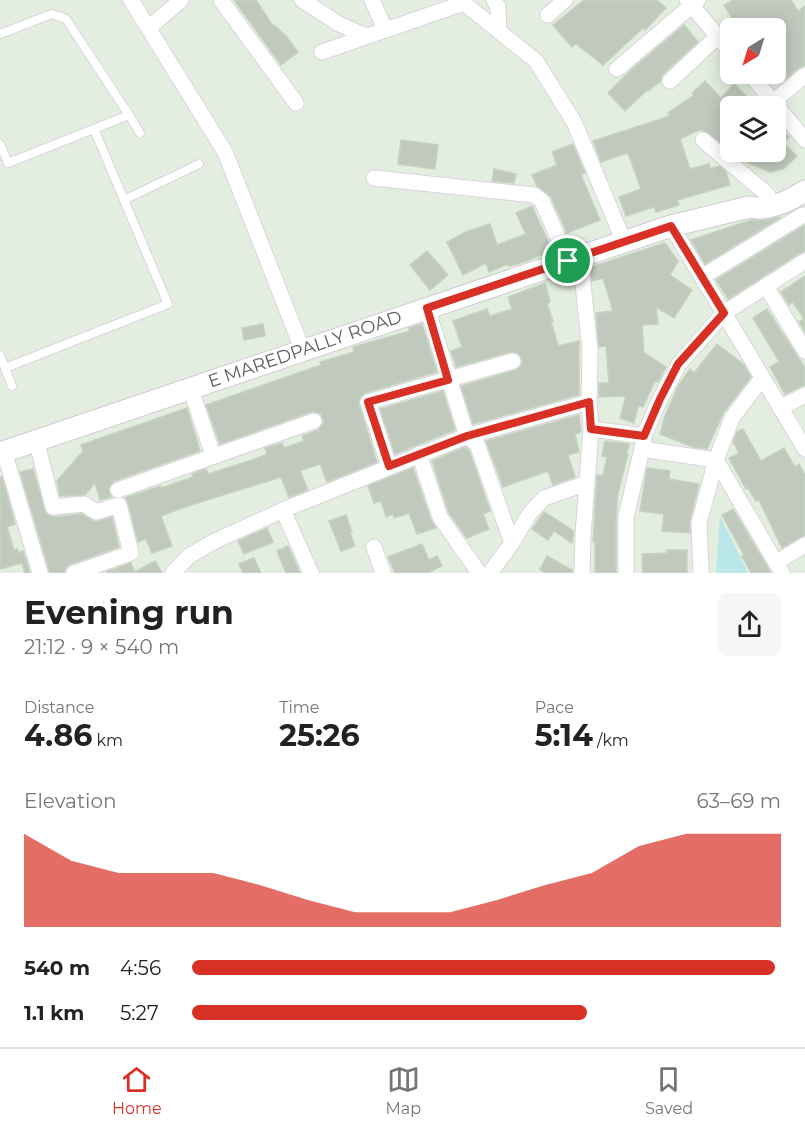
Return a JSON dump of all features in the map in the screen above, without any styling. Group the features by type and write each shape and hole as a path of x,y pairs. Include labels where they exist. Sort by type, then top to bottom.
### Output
{"main road":[{"name":"E MAREDPALLY ROAD","path":"749,207 759,198 796,181 805,174"},
{"name":"E MAREDPALLY ROAD","path":"2,452 671,226 749,207 762,209 801,206"}],"street":[{"path":"131,0 150,27 225,152 303,351"},
{"path":"150,27 181,0"},
{"path":"221,0 296,103"},
{"path":"302,0 339,24 366,36"},
{"path":"372,0 385,29"},
{"path":"494,0 498,7 499,31"},
{"path":"548,15 565,0"},
{"path":"322,52 462,1 536,61 574,122 624,242"},
{"path":"617,69 692,1 720,38"},
{"path":"670,81 718,36"},
{"path":"786,99 805,75"},
{"path":"761,84 775,96"},
{"path":"786,108 805,140"},
{"path":"703,140 768,195"},
{"path":"374,178 534,195 542,201 574,259 590,350 591,429 582,573"},
{"path":"702,277 801,206"},
{"path":"671,226 805,449"},
{"path":"626,573 626,517 643,443 660,399 678,364 724,313 805,261"},
{"path":"766,286 805,351"},
{"path":"427,308 467,436 477,444 512,543"},
{"path":"389,466 368,402 513,361"},
{"path":"701,573 699,523 716,460 732,418 762,378"},
{"path":"190,387 213,455"},
{"path":"780,408 805,394"},
{"path":"174,573 189,556 215,541 389,466 467,436 589,402"},
{"path":"118,490 315,421"},
{"path":"591,429 716,460 779,567 805,545"},
{"path":"36,439 52,507 84,504 96,512 119,505 131,553 74,573"},
{"path":"2,452 39,573"},
{"path":"419,454 440,517 479,573"},
{"path":"490,573 530,513 544,498 587,483"},
{"path":"283,510 311,573"},
{"path":"374,547 383,573"}],"lane":[{"path":"0,34 52,14 66,19 140,133"},
{"path":"0,144 8,163 129,116"},
{"path":"5,368 168,304 94,129"},
{"path":"124,200 199,164"},
{"path":"0,355 12,386"}],"shaded area":[{"path":"720,516 748,573 716,573"}],"building":[{"path":"234,0 256,0 273,26 286,36 298,52 281,65"},
{"path":"584,0 657,0 666,8 645,30 643,28 603,65 576,44 572,47 553,25"},
{"path":"733,0 791,0 798,11 805,6 805,65 786,78 786,18 732,18 724,5"},
{"path":"684,25 698,42 663,74 660,82 647,90 625,111 608,93 631,70"},
{"path":"705,81 720,97 720,142 705,131 699,130 680,139 690,169 709,164 710,169 719,166 726,172 730,185 677,200 679,205 656,212 654,207 626,216 619,197 641,189 628,153 601,162 593,141 670,116 668,113 694,95 692,93"},
{"path":"734,84 747,96 723,96"},
{"path":"401,140 438,145 435,169 398,164"},
{"path":"573,144 585,173 581,175 600,220 567,233 551,197 537,186 532,175 557,165 552,152"},
{"path":"786,146 797,156 783,169 770,172 747,162 786,162"},
{"path":"494,169 516,174 514,183 492,181"},
{"path":"532,206 552,250 524,262 509,266 508,264 489,272 486,263 463,275 447,242 468,231 490,224 497,245 526,234 516,213"},
{"path":"781,217 705,264 691,240 751,220"},
{"path":"805,225 805,251 728,299 716,280"},
{"path":"665,243 678,261 670,275 692,290 674,318 656,307 658,324 642,325 644,353 666,367 658,382 655,381 643,407 638,406 634,423 620,418 626,396 599,397 599,383 609,383 606,346 599,347 596,313 613,311 603,278 592,281 591,267"},
{"path":"427,251 448,275 430,290 410,265"},
{"path":"805,276 805,332 799,322 804,319 793,302 789,305 781,292"},
{"path":"545,283 550,302 547,304 558,346 579,341 579,395 473,424 461,386 516,370 522,364 522,359 519,354 511,352 456,367 451,351 462,347 453,321 487,309 490,316 512,309 508,297"},
{"path":"767,309 805,368 805,385 785,394 770,367 779,361 753,318"},
{"path":"263,324 265,336 244,340 242,328"},
{"path":"422,324 437,372 365,393 359,399 377,462 327,482 320,464 300,471 308,490 289,497 281,477 182,508 161,516 172,546 152,553 146,539 138,542 125,498 193,477 192,474 206,469 208,474 249,461 267,454 265,448 282,443 284,448 304,441 302,436 318,430 324,422 321,414 311,412 220,444 206,405 321,365 320,362 354,352 353,347 410,331 409,328"},
{"path":"717,344 743,364 751,377 724,412 707,449 693,447 660,434 678,386 690,369 694,373"},
{"path":"443,391 455,430 395,454 380,409"},
{"path":"187,408 200,451 114,481 108,489 111,497 100,500 95,483 85,495 60,496 57,481 83,451 81,445"},
{"path":"579,415 581,432 575,434 579,452 568,455 575,477 553,485 548,471 503,487 486,441"},
{"path":"743,429 761,461 784,448 795,467 799,464 805,475 805,535 782,548 759,500 756,501 748,488 746,489 729,458 739,453 733,442 737,432"},
{"path":"605,441 630,444 618,493 616,573 595,573 595,542 593,542 597,475 603,476 607,457 602,456"},
{"path":"465,447 469,450 490,511 483,514 489,529 467,538 449,513 432,461"},
{"path":"413,468 431,520 436,528 417,534 409,513 394,518 393,514 386,517 381,501 374,503 368,486"},
{"path":"647,468 670,471 669,479 699,484 690,520 690,533 662,531 664,514 640,511"},
{"path":"33,469 46,514 54,517 82,514 95,522 112,517 119,547 71,564 66,567 64,573 50,573 20,472"},
{"path":"0,477 2,477 15,524 7,527 14,550 17,549 19,553 23,551 30,573 25,573 22,563 0,569"},
{"path":"733,509 771,573 751,573 722,515"},
{"path":"544,512 574,531 572,543 554,531 548,540 532,529"},
{"path":"346,515 355,546 341,551 329,521"},
{"path":"267,528 273,542 244,554 238,541"},
{"path":"422,544 429,560 437,556 442,566 428,573 395,573 388,557"},
{"path":"288,546 300,573 286,573 277,551"},
{"path":"667,550 687,550 687,573 643,573 642,554 667,553"},
{"path":"547,556 572,570 572,573 546,573 540,570"},
{"path":"254,558 261,573 243,573 239,564"},
{"path":"155,561 162,573 106,572 131,563 135,572"}],"route":[{"path":"671,226 724,313 678,364 644,436 591,429 589,402 467,436 389,466 368,402 448,380 427,308 568,261 671,226"}]}
